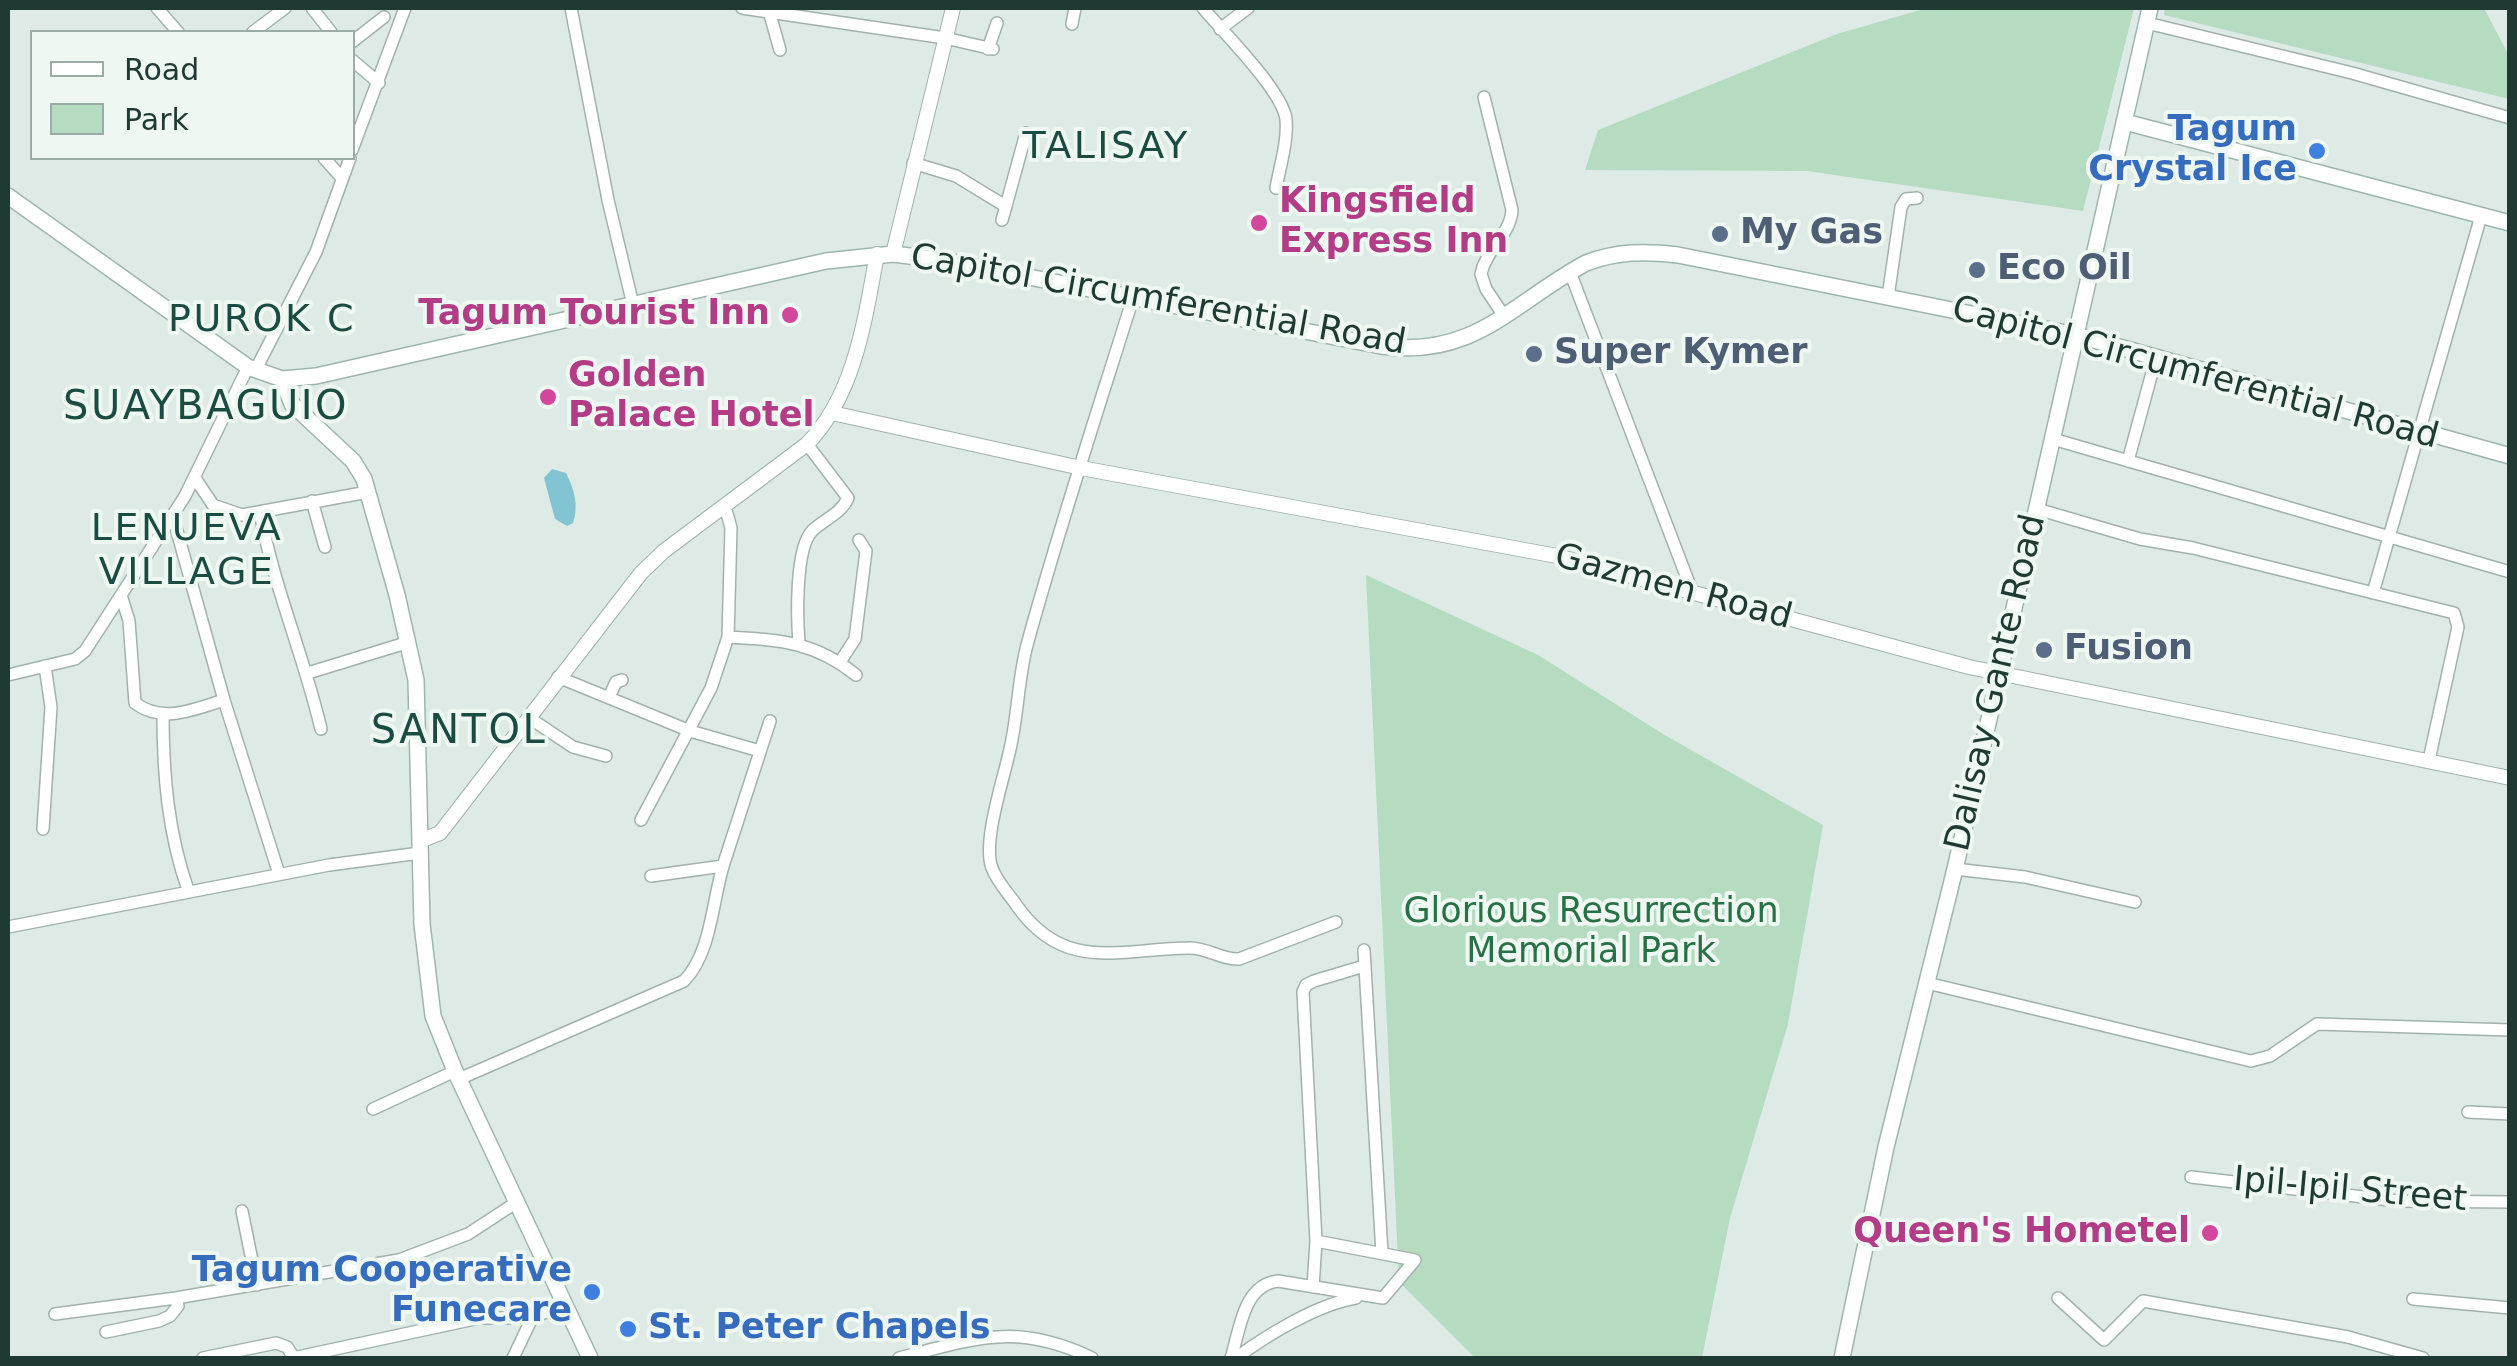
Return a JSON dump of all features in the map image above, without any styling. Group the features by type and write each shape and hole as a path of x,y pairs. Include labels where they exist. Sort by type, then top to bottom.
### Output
{"main road":[{"name":"Dalisay Gante Road","path":"1842,1358 1886,1146 1955,869 2149,15"},
{"path":"2125,122 2510,223"},
{"name":"Capitol Circumferential Road","path":"8,196 252,369 282,379 316,376 837,259 885,254 1418,350 1452,343 1602,256 1658,253 2076,336 2510,456"},
{"path":"282,379 284,393 292,404 353,461 368,492 410,642 418,698 423,936 437,1030 590,1358"}],"street":[{"path":"157,8 176,30"},
{"path":"256,30 285,8"},
{"path":"312,8 329,30"},
{"path":"355,143 405,8"},
{"path":"571,8 608,200 633,305"},
{"path":"742,8 944,38 990,49 997,23"},
{"path":"8,926 420,847 440,833 612,606 652,562 806,444 832,413 859,341 914,163 953,8"},
{"path":"1072,24 1075,8"},
{"path":"1203,8 1271,88 1284,111 1286,134 1276,188"},
{"path":"1220,29 1248,8"},
{"path":"769,12 780,50"},
{"path":"2149,15 2510,118"},
{"path":"355,40 384,17"},
{"path":"355,63 379,83"},
{"path":"1484,97 1512,210 1509,226 1491,249 1481,274 1504,316"},
{"path":"1002,220 1026,132"},
{"path":"326,160 342,178"},
{"path":"8,675 81,656 195,478 316,252 349,160"},
{"path":"914,163 956,176 1006,206"},
{"path":"1888,297 1901,208 1906,198 1917,198"},
{"path":"2374,593 2481,216"},
{"path":"1570,272 1692,590"},
{"path":"1133,298 1026,648 1016,722 992,833 992,870 1046,939 1090,952 1118,954 1199,948 1223,958 1239,959 1336,922"},
{"path":"2128,461 2156,358"},
{"name":"Gazmen Road","path":"832,413 1081,468 1557,556 1999,674 2510,778"},
{"path":"2053,439 2510,572"},
{"path":"799,643 798,601 806,540 815,528 842,509 848,498 806,444"},
{"path":"195,478 209,501 219,509 242,516 368,492"},
{"path":"312,502 325,547"},
{"path":"641,820 711,688 728,637 731,528 725,506"},
{"path":"2037,509 2140,540 2193,548 2454,613 2458,620 2429,760"},
{"path":"260,512 321,728"},
{"path":"172,517 279,874"},
{"path":"840,662 855,640 866,551 859,540"},
{"path":"121,595 129,621 132,698 139,706 163,714 178,714 224,700"},
{"path":"728,637 799,643 840,662 856,676"},
{"path":"308,673 410,642"},
{"path":"43,829 51,706 45,666"},
{"path":"558,677 690,731 760,751"},
{"path":"609,697 616,682 622,680"},
{"path":"163,714 164,771 172,836 188,890"},
{"path":"528,718 573,747 606,756"},
{"path":"374,1109 684,981 696,966 722,866 770,721"},
{"path":"651,876 722,866"},
{"path":"1955,869 2025,877 2135,902"},
{"path":"1364,950 1382,1253"},
{"path":"1312,1286 1316,1241 1303,992 1306,984 1364,966"},
{"path":"1927,983 2250,1061 2270,1056 2317,1024 2510,1030"},
{"path":"2468,1112 2510,1114"},
{"name":"Ipil-Ipil Street","path":"2192,1176 2398,1201 2510,1202"},
{"path":"55,1314 399,1260 468,1234 517,1202"},
{"path":"242,1211 257,1285"},
{"path":"1233,1358 1249,1298 1258,1288 1278,1281 1383,1298 1414,1260 1316,1241"},
{"path":"1233,1358 1336,1301 1370,1296"},
{"path":"106,1332 170,1316 178,1306 176,1298"},
{"path":"2058,1298 2104,1340 2143,1301 2348,1337 2423,1358"},
{"path":"2413,1299 2510,1308"},
{"path":"203,1358 276,1342 287,1347 294,1358 480,1318 532,1318 564,1304"},
{"path":"514,1358 532,1318"},
{"path":"900,1358 1005,1335 1043,1338 1092,1358"}],"green space":[{"path":"1927,8 2134,8 2083,211 1807,171 1585,170 1598,130 1837,34"},
{"path":"2165,8 2484,8 2509,56 2509,99 2164,15"},
{"name":"Glorious Resurrection Memorial Park","path":"1366,575 1538,655 1663,734 1823,825 1788,1024 1730,1218 1702,1358 1475,1358 1399,1282"}],"water":[{"path":"552,469 566,473 573,491 575,516 567,526 555,519 544,478"}],"place":[{"name":"Tagum Crystal Ice","path":"2317,151"},
{"name":"Kingsfield Express Inn","path":"1259,223"},
{"name":"My Gas","path":"1720,234"},
{"name":"Eco Oil","path":"1977,270"},
{"name":"Tagum Tourist Inn","path":"790,315"},
{"name":"Super Kymer","path":"1534,354"},
{"name":"Golden Palace Hotel","path":"548,397"},
{"name":"Fusion","path":"2044,650"},
{"name":"Queen's Hometel","path":"2210,1233"},
{"name":"Tagum Cooperative Funecare","path":"592,1292"},
{"name":"St. Peter Chapels","path":"628,1329"}],"district":[{"name":"TALISAY","path":"1106,148"},
{"name":"PUROK C","path":"262,321"},
{"name":"SUAYBAGUIO","path":"206,409"},
{"name":"LENUEVA VILLAGE","path":"187,552"},
{"name":"SANTOL","path":"459,733"}]}
